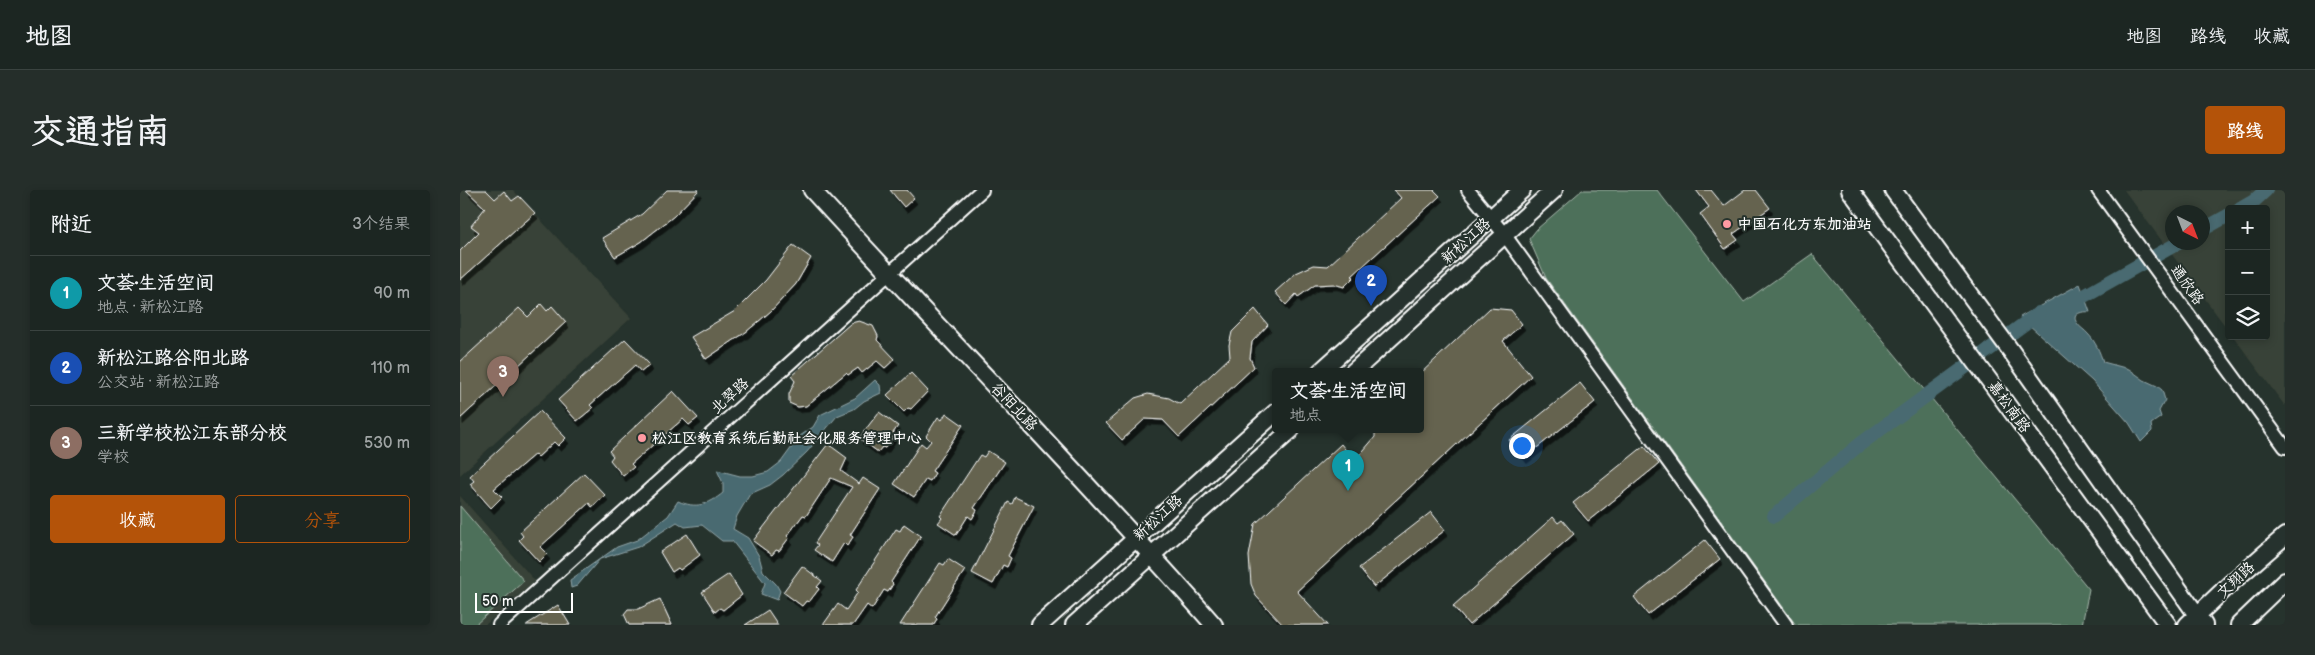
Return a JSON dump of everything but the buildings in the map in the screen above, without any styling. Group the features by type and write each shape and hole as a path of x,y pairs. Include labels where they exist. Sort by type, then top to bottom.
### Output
{"main road":[{"name":"谷阳北路","path":"812,190 889,275 1153,556 1214,625"},
{"name":"新松江路","path":"1324,368 1522,190"},
{"name":"新松江路","path":"1357,368 1554,190"},
{"name":"嘉松南路","path":"1850,190 2168,625"},
{"path":"1892,190 2011,351 2196,622"},
{"name":"新松江路","path":"1040,625 1272,416"},
{"name":"新松江路","path":"1074,625 1288,433"},
{"name":"文翔路","path":"2196,622 2231,583 2285,536"},
{"path":"2239,625 2285,581"}],"street":[{"name":"北翠路","path":"499,625 982,190"},
{"path":"1468,190 1504,234 1786,625"},
{"name":"通欣路","path":"2098,190 2285,447"}],"shaded area":[{"path":"460,190 513,190 631,318 460,475"},
{"path":"2124,190 2285,190 2285,406 2236,340 2270,340 2270,205 2225,205 2225,326 2169,250 2210,250 2210,205 2165,205 2165,245"},
{"path":"460,496 535,581 485,625 460,625"}],"green space":[{"path":"1582,190 1657,190 1744,302 1812,254 2089,589 2082,625 1796,625 1546,278 1529,239 1537,229"},
{"path":"460,506 524,581 475,625 460,625"}],"water":[{"path":"2080,284 2090,312 2079,313 2076,315 2075,320 2093,340 2103,362 2129,369 2162,390 2165,400 2159,411 2161,417 2151,424 2152,431 2141,442 2129,423 2092,381 2020,317"},
{"path":"875,380 880,385 881,393 864,401 854,409 837,416 807,452 783,475 770,485 750,494 737,516 733,529 748,538 759,556 763,571 780,591 777,600 761,594 765,583 732,541 722,541 702,525 685,527 677,522 638,547 600,559 577,586 571,588 570,580 617,547 637,540 668,516 678,501 691,505 702,504 723,493 723,483 717,470 740,476 753,476 768,472 781,462 800,436 813,427 820,415 855,398"}],"waterway":[{"path":"2247,205 2266,190"},
{"path":"2210,226 2225,217"},
{"path":"2066,303 2084,296 2166,250"},
{"path":"1774,516 1859,445 2039,313"}],"place":[{"name":"中国石化方东加油站","path":"1727,224"},
{"name":"新松江路谷阳北路","path":"1371,306"},
{"name":"三新学校松江东部分校","path":"503,397"},
{"name":"松江区教育系统后勤社会化服务管理中心","path":"642,438"},
{"name":"文荟·生活空间","path":"1348,491"}]}
